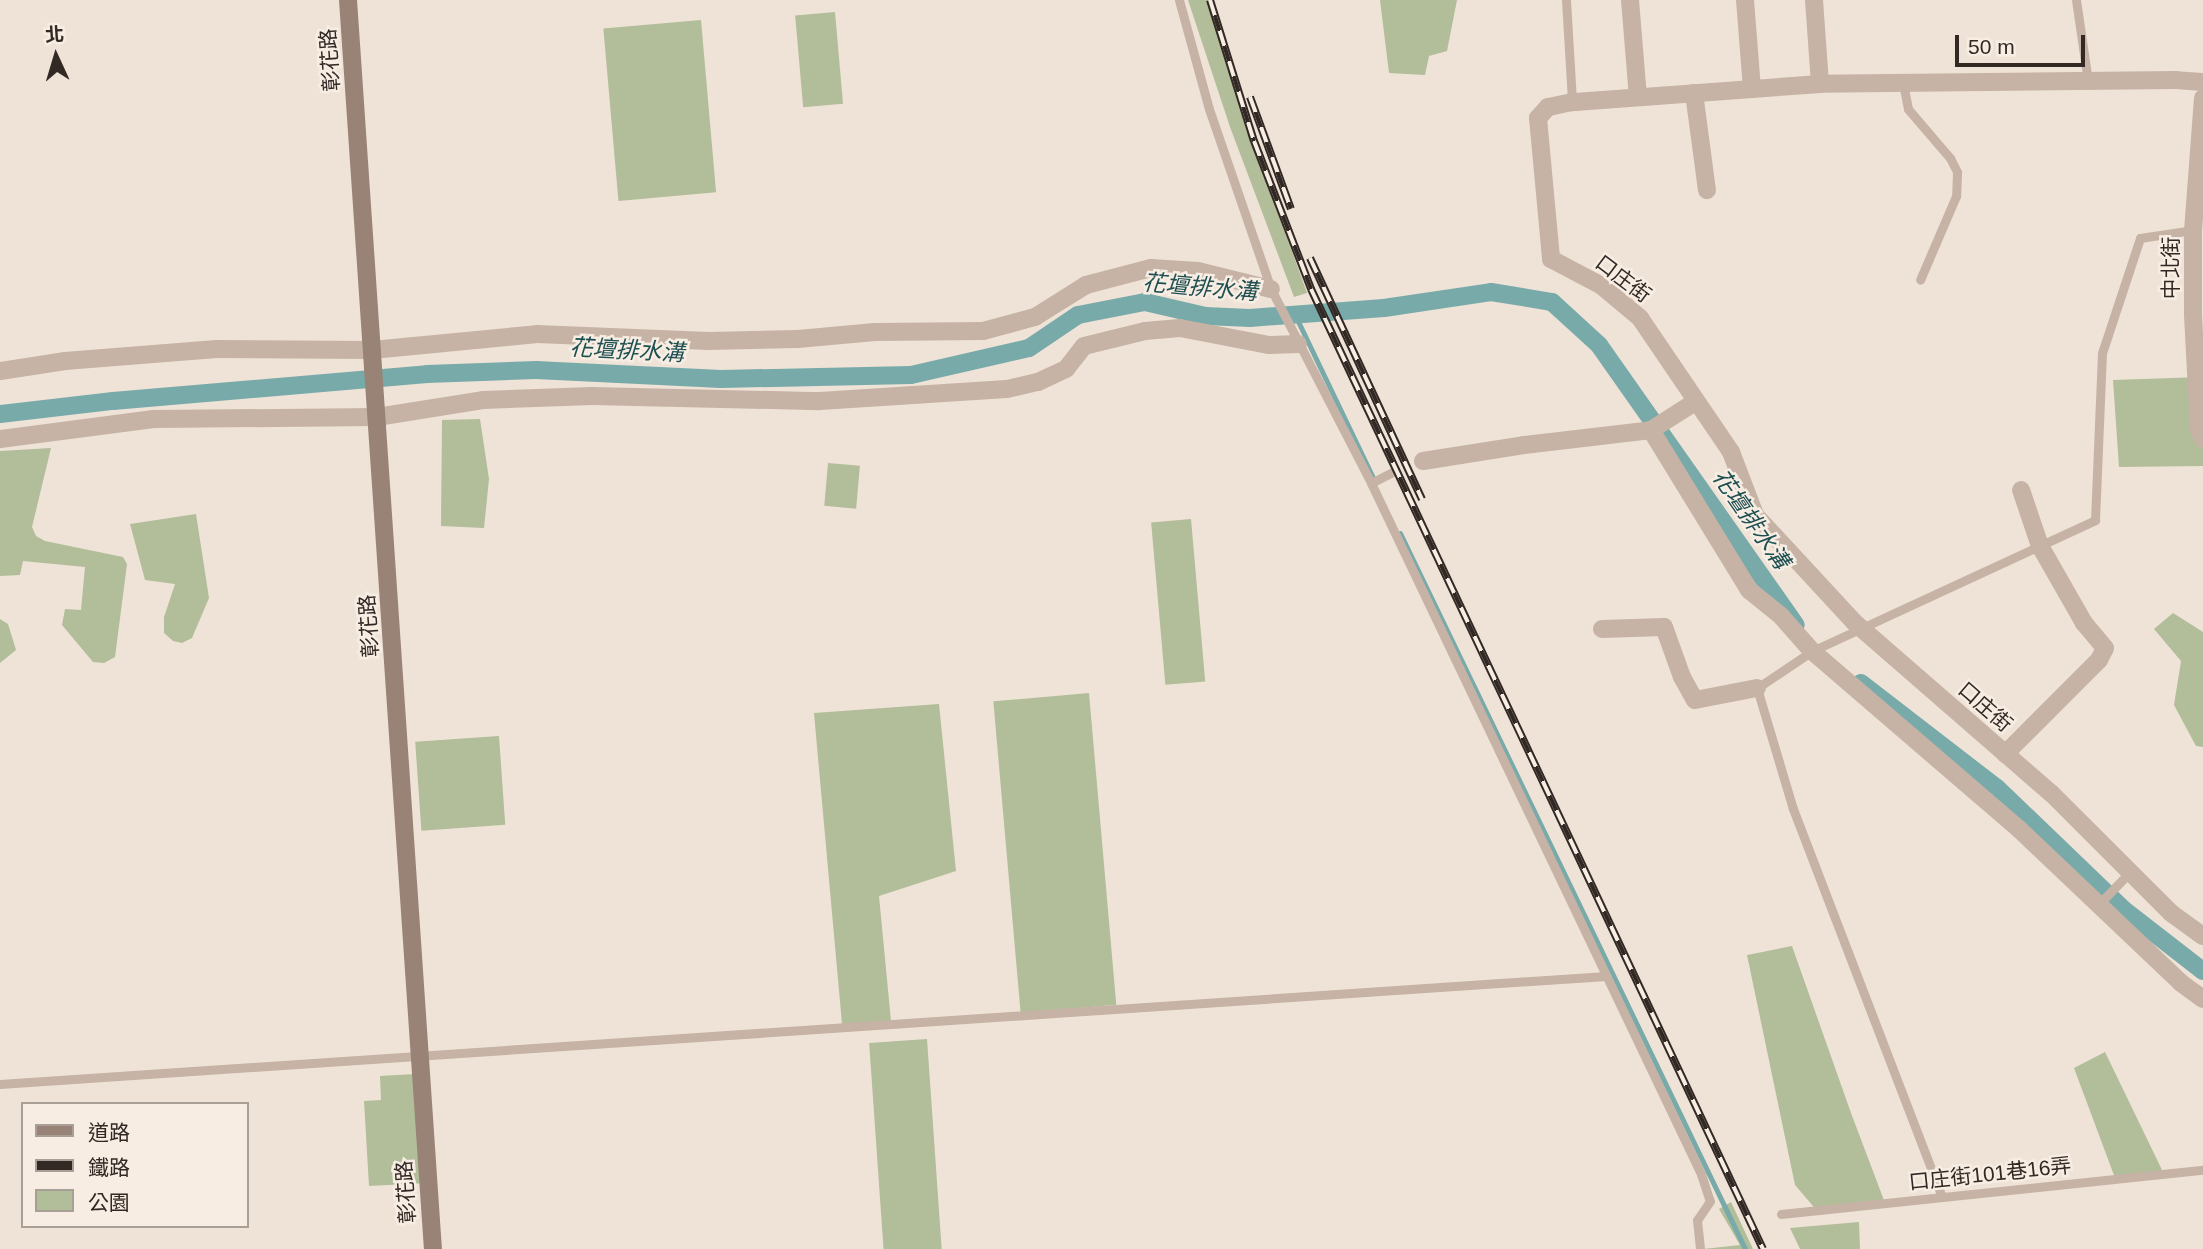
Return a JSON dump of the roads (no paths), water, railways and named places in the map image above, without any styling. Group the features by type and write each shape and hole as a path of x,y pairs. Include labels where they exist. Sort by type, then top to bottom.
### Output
{"street":[{"name":"彰花路","path":"348,0 433,1249"},
{"path":"1630,0 1638,97"},
{"path":"1745,0 1752,89"},
{"path":"1814,0 1820,84"},
{"name":"口庄街","path":"2203,82 2176,80 1820,84 1572,102 1548,107 1538,118 1552,259 1602,286 1640,318 1691,405 1731,452 1755,515 1863,630 2005,754 2171,913 2203,936"},
{"path":"1695,93 1707,190"},
{"name":"中北街","path":"2203,98 2193,230 2193,315 2199,429 2203,439"},
{"path":"0,371 65,361 217,349 372,356 537,334 709,341 798,339 875,332 983,331 1035,317 1086,285 1151,268 1198,271 1272,292"},
{"path":"0,439 154,419 377,417 483,400 592,396 820,401 1007,389 1038,382 1066,369 1084,346 1145,331 1180,328 1269,345 1295,338"},
{"path":"1423,461 1524,444 1654,427 1691,405"},
{"path":"1654,427 1749,590 1781,616 1812,651 2020,829 2101,902 2181,983 2203,999"},
{"path":"2005,754 2099,660 2105,648 2084,623 2040,546 2021,490"},
{"path":"1602,629 1664,627 1682,677 1695,700 1758,688"}],"lane":[{"path":"1179,0 1209,109 1272,292 1371,483 1701,1174 1710,1201 1697,1220 1700,1249"},
{"path":"1566,0 1572,102"},
{"path":"2076,0 2088,83"},
{"path":"1903,83 1908,110 1950,158 1957,172 1956,196 1920,280"},
{"path":"1942,1196 1793,809 1758,688 1812,651 1863,630 2095,520 2102,353 2140,238 2193,230"},
{"path":"1371,483 1395,471"},
{"path":"2101,902 2128,874"},
{"path":"0,1084 1606,976"},
{"name":"口庄街101巷16弄","path":"1781,1214 2203,1170"}],"waterway":[{"name":"花壇排水溝","path":"0,414 113,401 427,374 536,370 721,379 911,375 1029,348 1078,315 1145,302 1205,316 1250,318 1384,308 1491,292 1552,302 1599,345 1796,625"},
{"path":"1295,315 1374,480"},
{"path":"1400,533 1745,1249"},
{"name":"花壇排水溝","path":"1861,683 1997,788 2123,909 2203,971"}],"railway":[{"path":"1210,0 1254,141 1311,289 1763,1249"},
{"path":"1250,97 1291,209"},
{"path":"1310,258 1422,499"}]}
